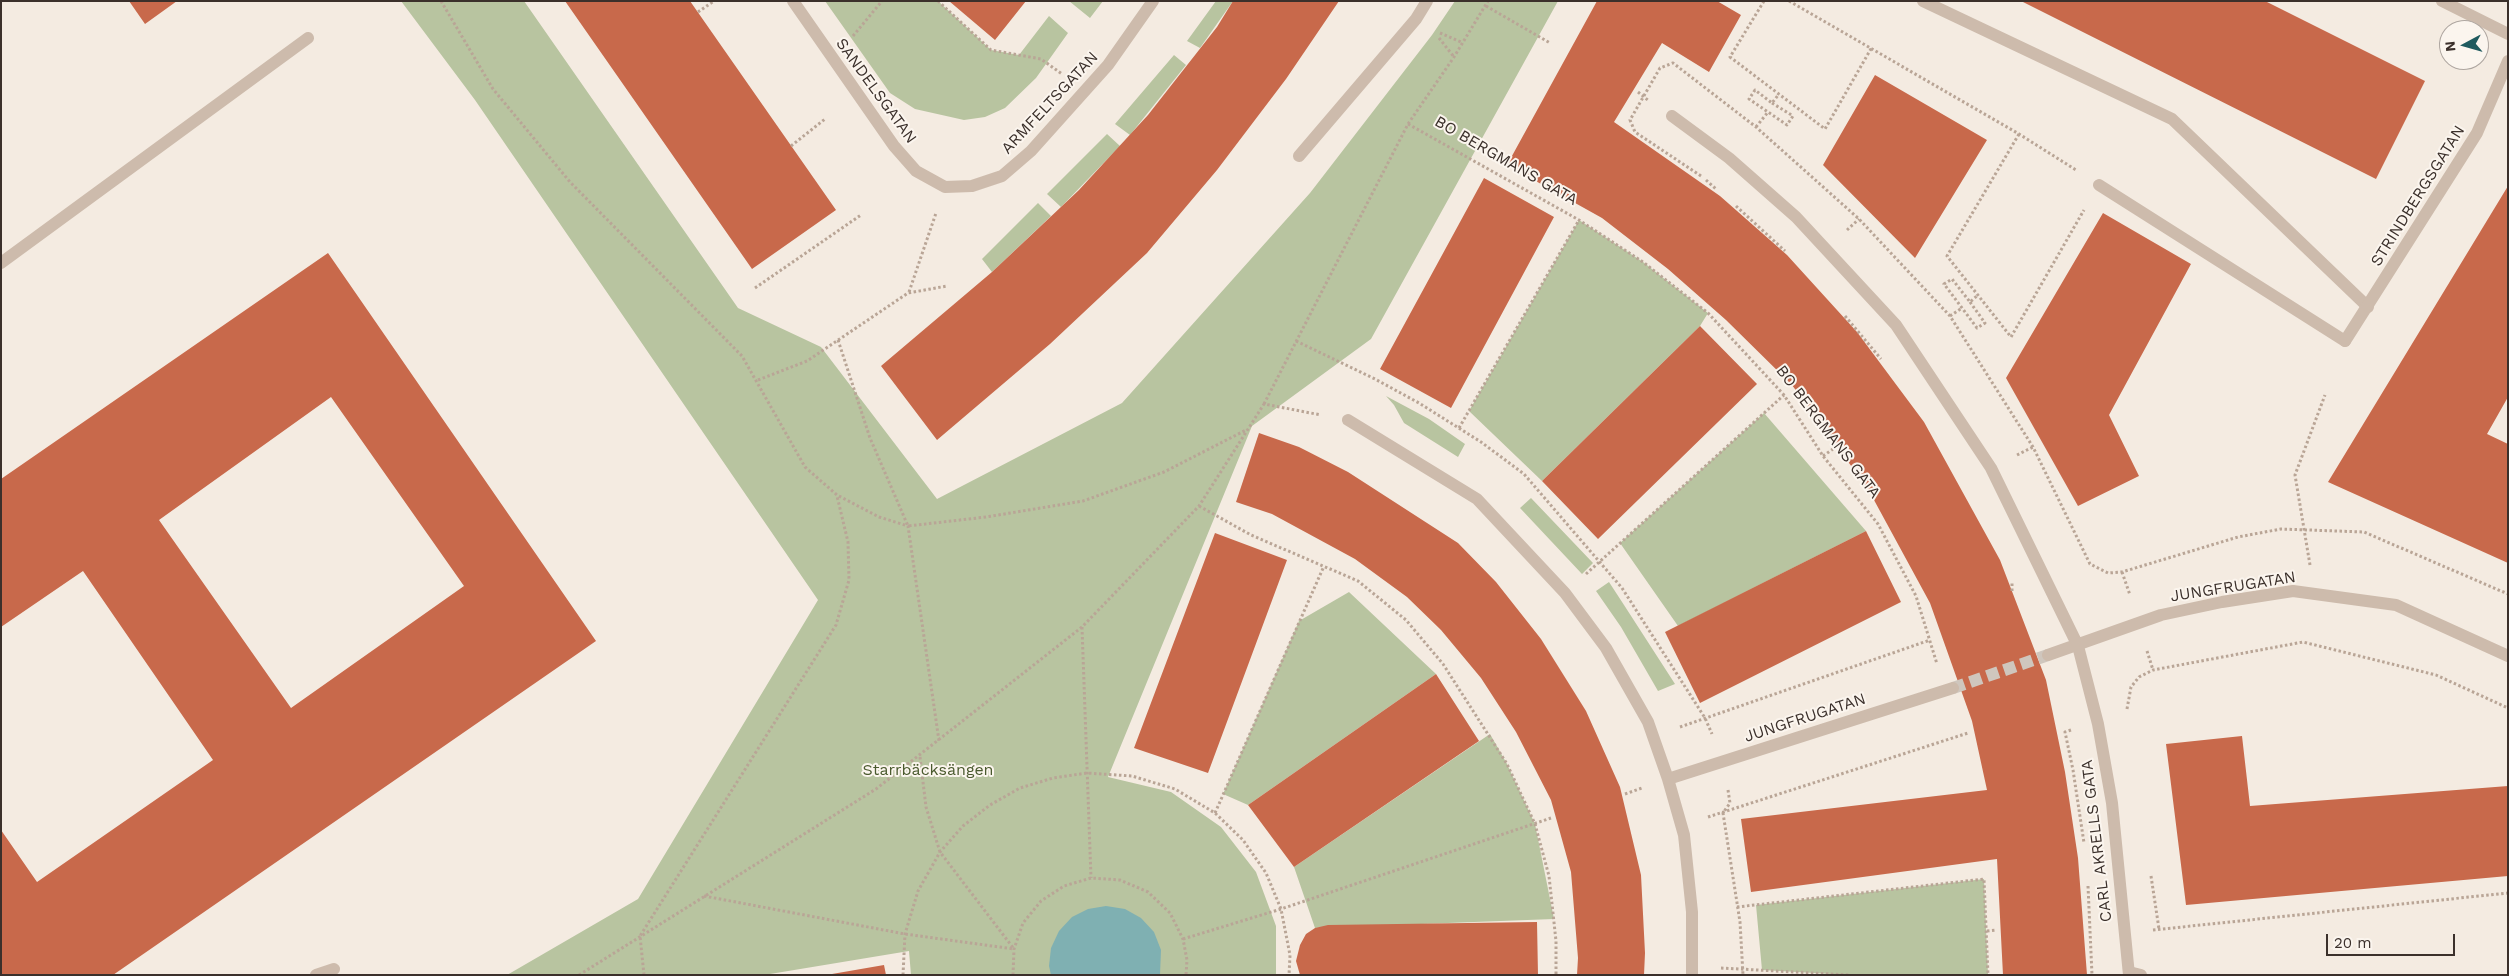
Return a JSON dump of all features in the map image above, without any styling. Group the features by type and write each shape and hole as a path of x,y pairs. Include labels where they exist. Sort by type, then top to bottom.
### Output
{"street":[{"name":"SANDELSGATAN","path":"793,1 894,146 916,171 945,187"},
{"name":"ARMFELTSGATAN","path":"945,187 972,186 1002,176 1031,151 1108,65 1153,1"},
{"path":"1299,156 1416,19 1427,1"},
{"path":"1923,1 2172,119 2368,307"},
{"path":"2442,1 2508,34"},
{"path":"1,263 308,38"},
{"name":"STRINDBERGSGATAN","path":"2099,185 2344,341 2368,307 2477,133 2508,61"},
{"path":"1672,116 1729,158 1796,217 1896,325 1991,468 2078,646"},
{"path":"1348,420 1477,498 1565,593 1606,648 1648,722 1668,779 1684,835 1692,912 1692,971"},
{"name":"JUNGFRUGATAN","path":"2048,655 2078,646 2139,622 2170,613 2222,602 2293,591 2396,605 2508,656"},
{"name":"CARL AKRELLS GATA","path":"2078,646 2098,724 2112,803 2124,933 2133,974"},
{"name":"JUNGFRUGATAN","path":"1668,779 1949,690"},
{"path":"316,975 334,969"}],"path":[{"path":"441,1 493,89 570,182 742,356 758,380 780,426 805,467 837,495 879,517 908,526 986,518 1083,501 1164,472 1248,429"},
{"path":"698,12 714,1"},
{"path":"834,60 882,1"},
{"path":"938,1 991,50 1041,59 1085,91"},
{"path":"579,975 876,789 939,742 1082,628 1199,506 1264,404 1408,124 1454,57 1488,1"},
{"path":"1764,1 1730,57 1825,129 1872,47"},
{"path":"1790,1 2019,134 2099,185 2011,338 1947,256 2019,134"},
{"path":"1486,6 1550,42"},
{"path":"1454,57 1434,31 1463,43"},
{"path":"1718,191 1635,132 1630,120 1660,68 1673,63 1756,127 1859,219 1950,316 2033,447 2090,564 2108,573 2122,572 2238,537 2281,529 2364,532 2508,594"},
{"path":"1755,90 1772,102 1792,116 1787,124 1749,99 1755,90"},
{"path":"1772,102 1779,94"},
{"path":"1756,127 1768,112"},
{"path":"791,146 825,120"},
{"name":"BO BERGMANS GATA","path":"1408,124 1578,220 1642,262 1708,313 1784,395 1823,456 1878,524 1916,596 1949,690"},
{"path":"908,293 945,187"},
{"path":"1732,203 1786,253"},
{"path":"756,288 860,214"},
{"path":"1459,428 1578,220"},
{"path":"1642,262 1645,257"},
{"path":"1952,279 1970,302 1985,323 1977,328 1944,284 1952,279"},
{"path":"758,380 807,361 908,293 947,286"},
{"path":"1970,302 1978,295"},
{"path":"1950,316 1962,308"},
{"path":"1838,309 1883,362"},
{"path":"838,340 870,438 908,526 939,742"},
{"path":"1565,593 1784,395"},
{"path":"2314,593 2295,475 2325,395"},
{"path":"1264,404 1348,420"},
{"path":"1823,456 1832,449"},
{"path":"644,975 640,936 836,625 849,580 848,542 837,495"},
{"path":"1199,506 1251,535 1358,582 1406,620 1443,664 1507,764 1535,824 1549,876 1556,941 1556,975"},
{"path":"1214,813 1324,566"},
{"path":"2008,572 2012,581 2012,591"},
{"path":"1082,628 1091,878"},
{"path":"1653,736 1930,640"},
{"path":"2127,712 2126,705 2131,687 2139,677 2153,670 2303,642 2436,675 2508,708"},
{"path":"2065,732 2085,848"},
{"path":"1681,825 1742,808 1968,733"},
{"path":"920,756 926,807 940,852 1014,949"},
{"path":"903,975 905,934 918,891 940,852 963,826 990,804 1020,788 1053,778 1087,773 1132,776 1175,789 1214,813 1243,840 1266,873 1282,909 1290,955 1289,975"},
{"path":"1183,940 1282,909 1551,818"},
{"path":"2088,876 2092,975"},
{"path":"1013,975 1014,949 1023,923 1040,901 1064,886 1091,878 1120,880 1148,892 1170,913 1183,940 1187,960 1186,975"},
{"path":"1737,907 1984,879 1988,975"},
{"path":"2091,924 2124,933 2508,893"},
{"path":"704,896 905,934 1014,949"},
{"path":"1987,931 1996,930"},
{"path":"1692,971 1849,975"}],"green space":[{"name":"Starrbäcksängen","path":"401,1 524,1 738,308 821,347 937,499 1122,403 1310,193 1432,35 1455,1 1558,1 1371,339 1252,426 1108,777 1171,792 1221,827 1256,872 1276,926 1276,975 911,975 909,951 764,975 507,975 638,899 818,600 475,100"},
{"path":"825,1 938,1 991,50 1019,55 1049,16 1068,33 1036,78 1005,108 985,117 964,120 915,109 890,93"},
{"path":"1069,1 1103,1 1090,18"},
{"path":"1216,1 1233,1 1200,48 1187,41"},
{"path":"1174,55 1186,65 1130,135 1115,124"},
{"path":"1107,134 1120,146 1061,207 1047,194"},
{"path":"1038,203 1051,216 992,272 982,259"},
{"path":"1579,220 1643,262 1708,313 1700,326 1542,481 1469,411"},
{"path":"1386,396 1429,419 1465,444 1458,457 1404,423 1394,405"},
{"path":"1764,413 1866,531 1678,626 1620,543"},
{"path":"1531,498 1593,563 1582,574 1520,508"},
{"path":"1609,582 1675,684 1658,691 1621,627 1596,591"},
{"path":"1349,592 1436,674 1248,805 1223,794 1299,621"},
{"path":"1490,734 1507,764 1535,824 1554,919 1315,928 1294,867"},
{"path":"1984,879 1988,975 1849,975 1762,970 1756,905"}],"water":[{"path":"1106,906 1125,909 1141,918 1154,932 1161,950 1160,975 1051,975 1049,966 1051,948 1059,931 1072,917 1088,909"}],"building":[{"path":"129,1 177,1 145,24"},
{"path":"565,1 690,1 836,210 752,269"},
{"path":"949,1 1026,1 995,40"},
{"path":"1233,1 1339,1 1286,79 1217,170 1147,253 1050,344 937,440 881,366 992,272 1079,190 1148,115 1217,27"},
{"path":"1597,1 1717,1 1741,15 1709,72 1662,43 1614,122 1720,196 1787,255 1857,332 1924,422 2000,560 2046,680 2065,772 2078,858 2087,975 2003,975 1997,859 1751,892 1741,819 1987,790 1972,721 1930,603 1868,489 1792,385 1726,320 1668,269 1602,218 1507,165"},
{"path":"2021,1 2265,1 2425,81 2376,179"},
{"path":"1875,75 1987,140 1915,258 1823,165"},
{"path":"1484,178 1554,217 1451,408 1380,369"},
{"path":"2508,186 2508,397 2487,434 2508,444 2508,563 2328,482"},
{"path":"2103,213 2191,264 2109,415 2139,476 2078,506 2006,378"},
{"path":"328,253 596,641 113,975 1,975 1,830 37,882 213,760 83,571 1,627 1,479","holes":["331,397 464,586 291,708 159,520"]},
{"path":"1700,326 1757,384 1598,539 1542,481"},
{"path":"1259,433 1299,447 1348,472 1458,543 1496,582 1541,639 1586,711 1620,787 1641,875 1645,953 1644,975 1577,975 1578,958 1571,872 1551,800 1516,732 1481,678 1441,630 1407,597 1355,559 1272,514 1236,502"},
{"path":"1866,531 1901,602 1700,703 1665,632"},
{"path":"1215,533 1287,560 1208,773 1134,748"},
{"path":"1436,674 1479,741 1294,867 1248,805"},
{"path":"2242,736 2250,806 2508,786 2508,876 2186,905 2166,744"},
{"path":"1537,922 1538,975 1300,975 1296,961 1300,945 1306,934 1315,928 1328,925"},
{"path":"884,965 886,975 832,975 832,974"}],"tunnel":[{"path":"1953,688 2048,655"}]}
